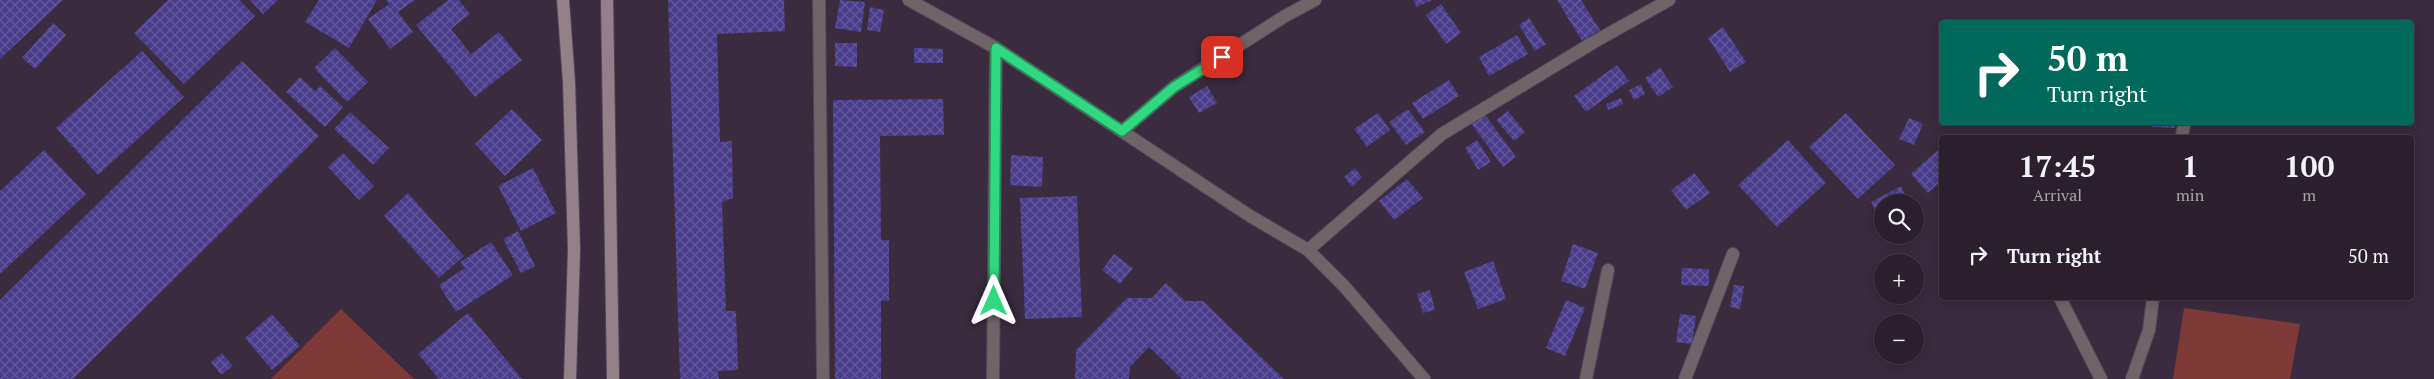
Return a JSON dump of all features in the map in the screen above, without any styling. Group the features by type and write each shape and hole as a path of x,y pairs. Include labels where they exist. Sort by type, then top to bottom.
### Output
{"main road":[{"path":"563,0 569,82 574,250 570,379"},
{"path":"607,0 613,379"}],"street":[{"path":"819,0 823,379"},
{"path":"909,0 996,48 1250,216 1308,250 1344,286 1424,379"},
{"path":"1122,131 1174,87 1285,16 1315,0"},
{"path":"1308,250 1442,134 1594,42 1668,0"},
{"path":"993,379 996,48"},
{"path":"1684,379 1733,254"},
{"path":"1586,379 1608,270"},
{"path":"2061,300 2101,379"},
{"path":"2132,379 2149,330 2153,300"}],"shaded area":[{"path":"2184,308 2300,324 2290,379 2173,379"},
{"path":"341,309 414,379 271,379"}],"building":[{"path":"0,0 63,0 0,59"},
{"path":"168,0 239,0 255,16 184,84 134,33"},
{"path":"250,0 278,0 263,14"},
{"path":"319,0 377,0 349,48 305,22"},
{"path":"386,0 415,0 398,12 413,32 390,49 368,19 389,4"},
{"path":"448,0 459,0 470,14 451,29 471,54 499,32 522,60 475,97 416,25"},
{"path":"668,0 784,0 785,31 717,34 720,142 732,141 733,198 722,202 726,311 736,311 738,370 718,371 719,379 680,379"},
{"path":"840,0 865,2 861,32 835,28"},
{"path":"1413,0 1432,0 1417,7"},
{"path":"1557,0 1581,0 1600,30 1582,41"},
{"path":"1441,4 1461,33 1446,44 1426,15"},
{"path":"870,7 884,10 880,32 867,30"},
{"path":"1529,18 1546,44 1535,51 1519,25"},
{"path":"53,23 66,35 35,69 22,58"},
{"path":"1723,27 1746,62 1730,72 1708,38"},
{"path":"1517,35 1528,54 1489,76 1479,57"},
{"path":"835,43 857,43 857,67 835,66"},
{"path":"335,48 368,82 347,102 314,68"},
{"path":"914,48 943,49 943,63 914,63"},
{"path":"142,51 184,97 98,175 56,128"},
{"path":"242,61 319,136 73,379 0,379 0,300"},
{"path":"1617,65 1629,81 1586,112 1574,96"},
{"path":"1660,68 1673,87 1658,97 1645,78"},
{"path":"300,77 315,91 320,86 343,107 325,127 286,92"},
{"path":"1449,80 1459,96 1423,119 1412,103"},
{"path":"1641,84 1645,94 1634,100 1629,90"},
{"path":"1207,86 1217,103 1199,113 1189,97"},
{"path":"1621,98 1623,104 1608,110 1606,104"},
{"path":"943,99 944,135 880,136 881,240 889,240 889,301 881,301 881,379 835,379 833,100"},
{"path":"512,109 542,140 505,176 475,144"},
{"path":"1408,109 1425,132 1406,145 1389,122"},
{"path":"1508,111 1525,132 1514,141 1496,120"},
{"path":"350,112 389,148 373,165 334,129"},
{"path":"1483,112 1516,157 1503,167 1470,122"},
{"path":"1378,113 1390,130 1367,147 1354,129"},
{"path":"1846,113 1895,165 1858,199 1809,147"},
{"path":"1909,118 1923,124 1914,145 1899,139"},
{"path":"2152,125 2175,125 2175,128 2152,127"},
{"path":"1477,140 1491,162 1478,170 1465,148"},
{"path":"1788,140 1826,183 1777,227 1738,185"},
{"path":"1939,149 1939,183 1928,193 1911,174"},
{"path":"44,150 86,194 0,274 0,191"},
{"path":"343,153 374,186 359,200 328,167"},
{"path":"1011,155 1043,157 1042,187 1010,185"},
{"path":"533,168 556,213 521,231 498,186"},
{"path":"1355,168 1362,177 1352,187 1344,177"},
{"path":"1694,173 1710,193 1686,210 1671,190"},
{"path":"1407,179 1423,198 1394,220 1379,201"},
{"path":"1901,186 1905,194 1886,194"},
{"path":"408,193 464,256 439,278 384,216"},
{"path":"1077,196 1082,317 1025,319 1020,198"},
{"path":"518,231 535,266 521,273 503,239"},
{"path":"491,242 513,275 456,312 439,285 465,268 460,262"},
{"path":"1573,244 1598,253 1585,289 1561,281"},
{"path":"1114,254 1133,268 1120,284 1102,270"},
{"path":"1493,261 1506,299 1478,309 1464,272"},
{"path":"1682,268 1709,269 1709,286 1681,285"},
{"path":"1166,283 1185,301 1203,301 1284,379 1182,379 1149,347 1130,367 1129,379 1075,379 1076,350 1127,298 1152,298"},
{"path":"1734,285 1744,286 1740,309 1730,307"},
{"path":"1430,290 1435,310 1423,313 1417,294"},
{"path":"1566,300 1585,308 1565,356 1546,348"},
{"path":"468,313 522,379 439,379 418,354"},
{"path":"272,314 300,346 272,370 245,338"},
{"path":"1680,314 1696,316 1692,344 1676,342"},
{"path":"222,353 233,366 221,375 211,362"}],"route":[{"path":"994,301 996,48 1122,131 1174,87 1222,57"}]}
